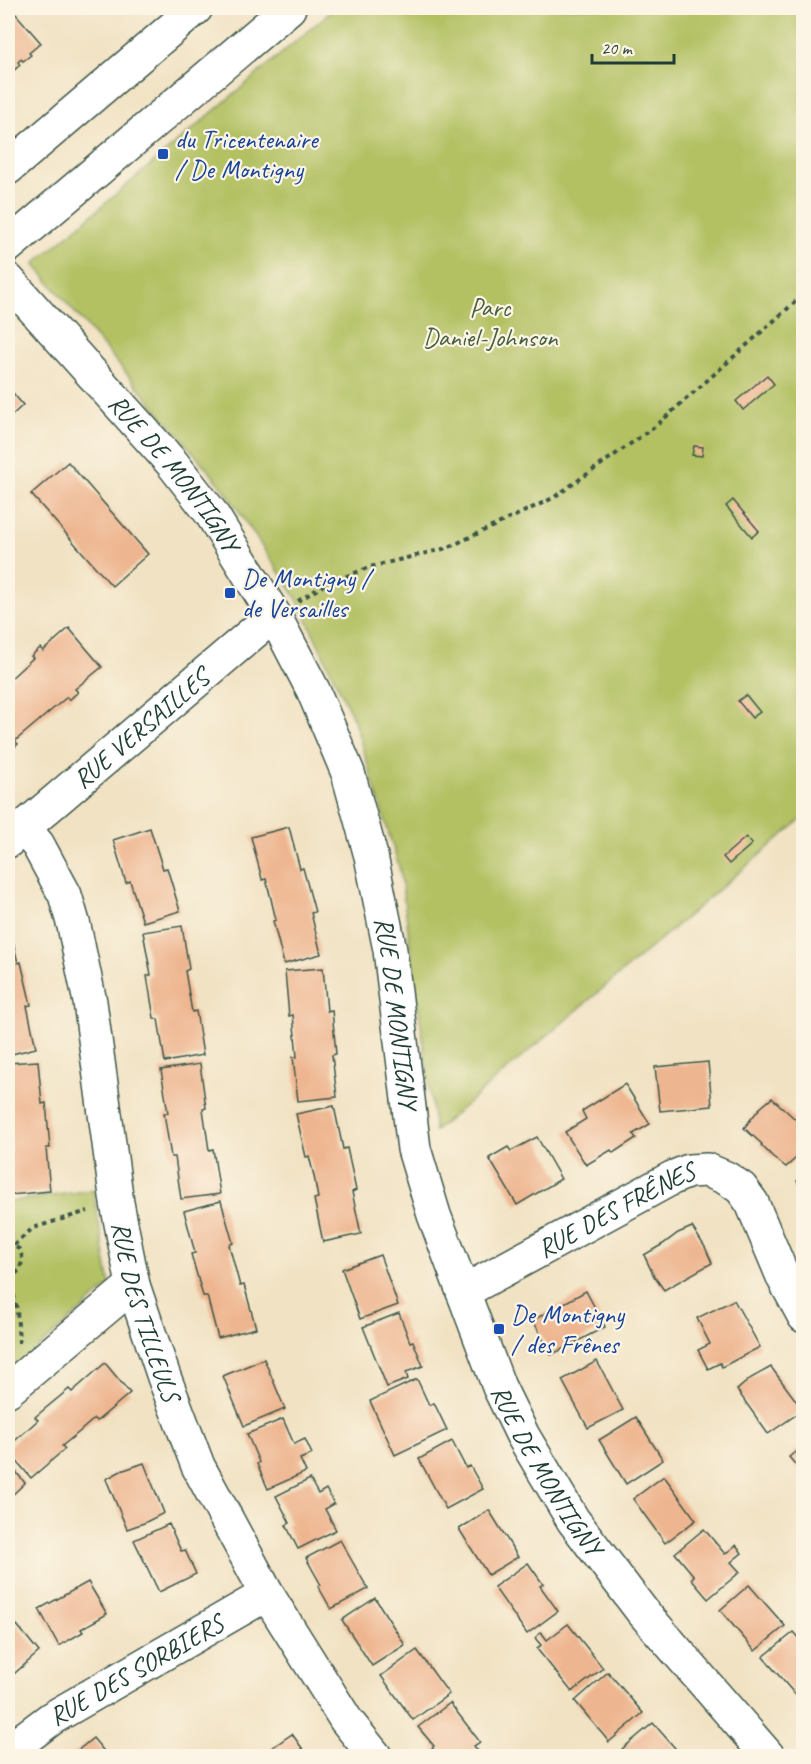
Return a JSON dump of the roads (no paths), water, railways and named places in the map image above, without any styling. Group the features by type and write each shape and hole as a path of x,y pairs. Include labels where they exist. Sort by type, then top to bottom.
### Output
{"street":[{"path":"8,168 196,8"},
{"path":"8,246 274,12"},
{"name":"RUE DE MONTIGNY","path":"8,280 172,463 211,513 274,615 313,690 348,773 371,856 390,950 414,1149 434,1215 499,1387 523,1436 573,1520 642,1611 768,1756"},
{"name":"RUE VERSAILLES","path":"16,835 274,615"},
{"name":"RUE DES TILLEULS","path":"16,835 38,845 65,895 75,926 90,1002 117,1203 133,1285 164,1377 198,1466 267,1594 346,1719 375,1756"},
{"name":"RUE DES FRÊNES","path":"463,1292 672,1178 689,1171 707,1170 726,1178 741,1188 752,1203 783,1279 804,1316"},
{"path":"14,1385 133,1285"},
{"name":"RUE DES SORBIERS","path":"8,1751 52,1718 267,1594"}],"place":[{"name":"du Tricentenaire / De Montigny","path":"163,154"},
{"name":"De Montigny / de Versailles","path":"230,593"},
{"name":"De Montigny / des Frênes","path":"499,1329"}],"park label":[{"name":"Parc Daniel-Johnson","path":"490,322"}]}
